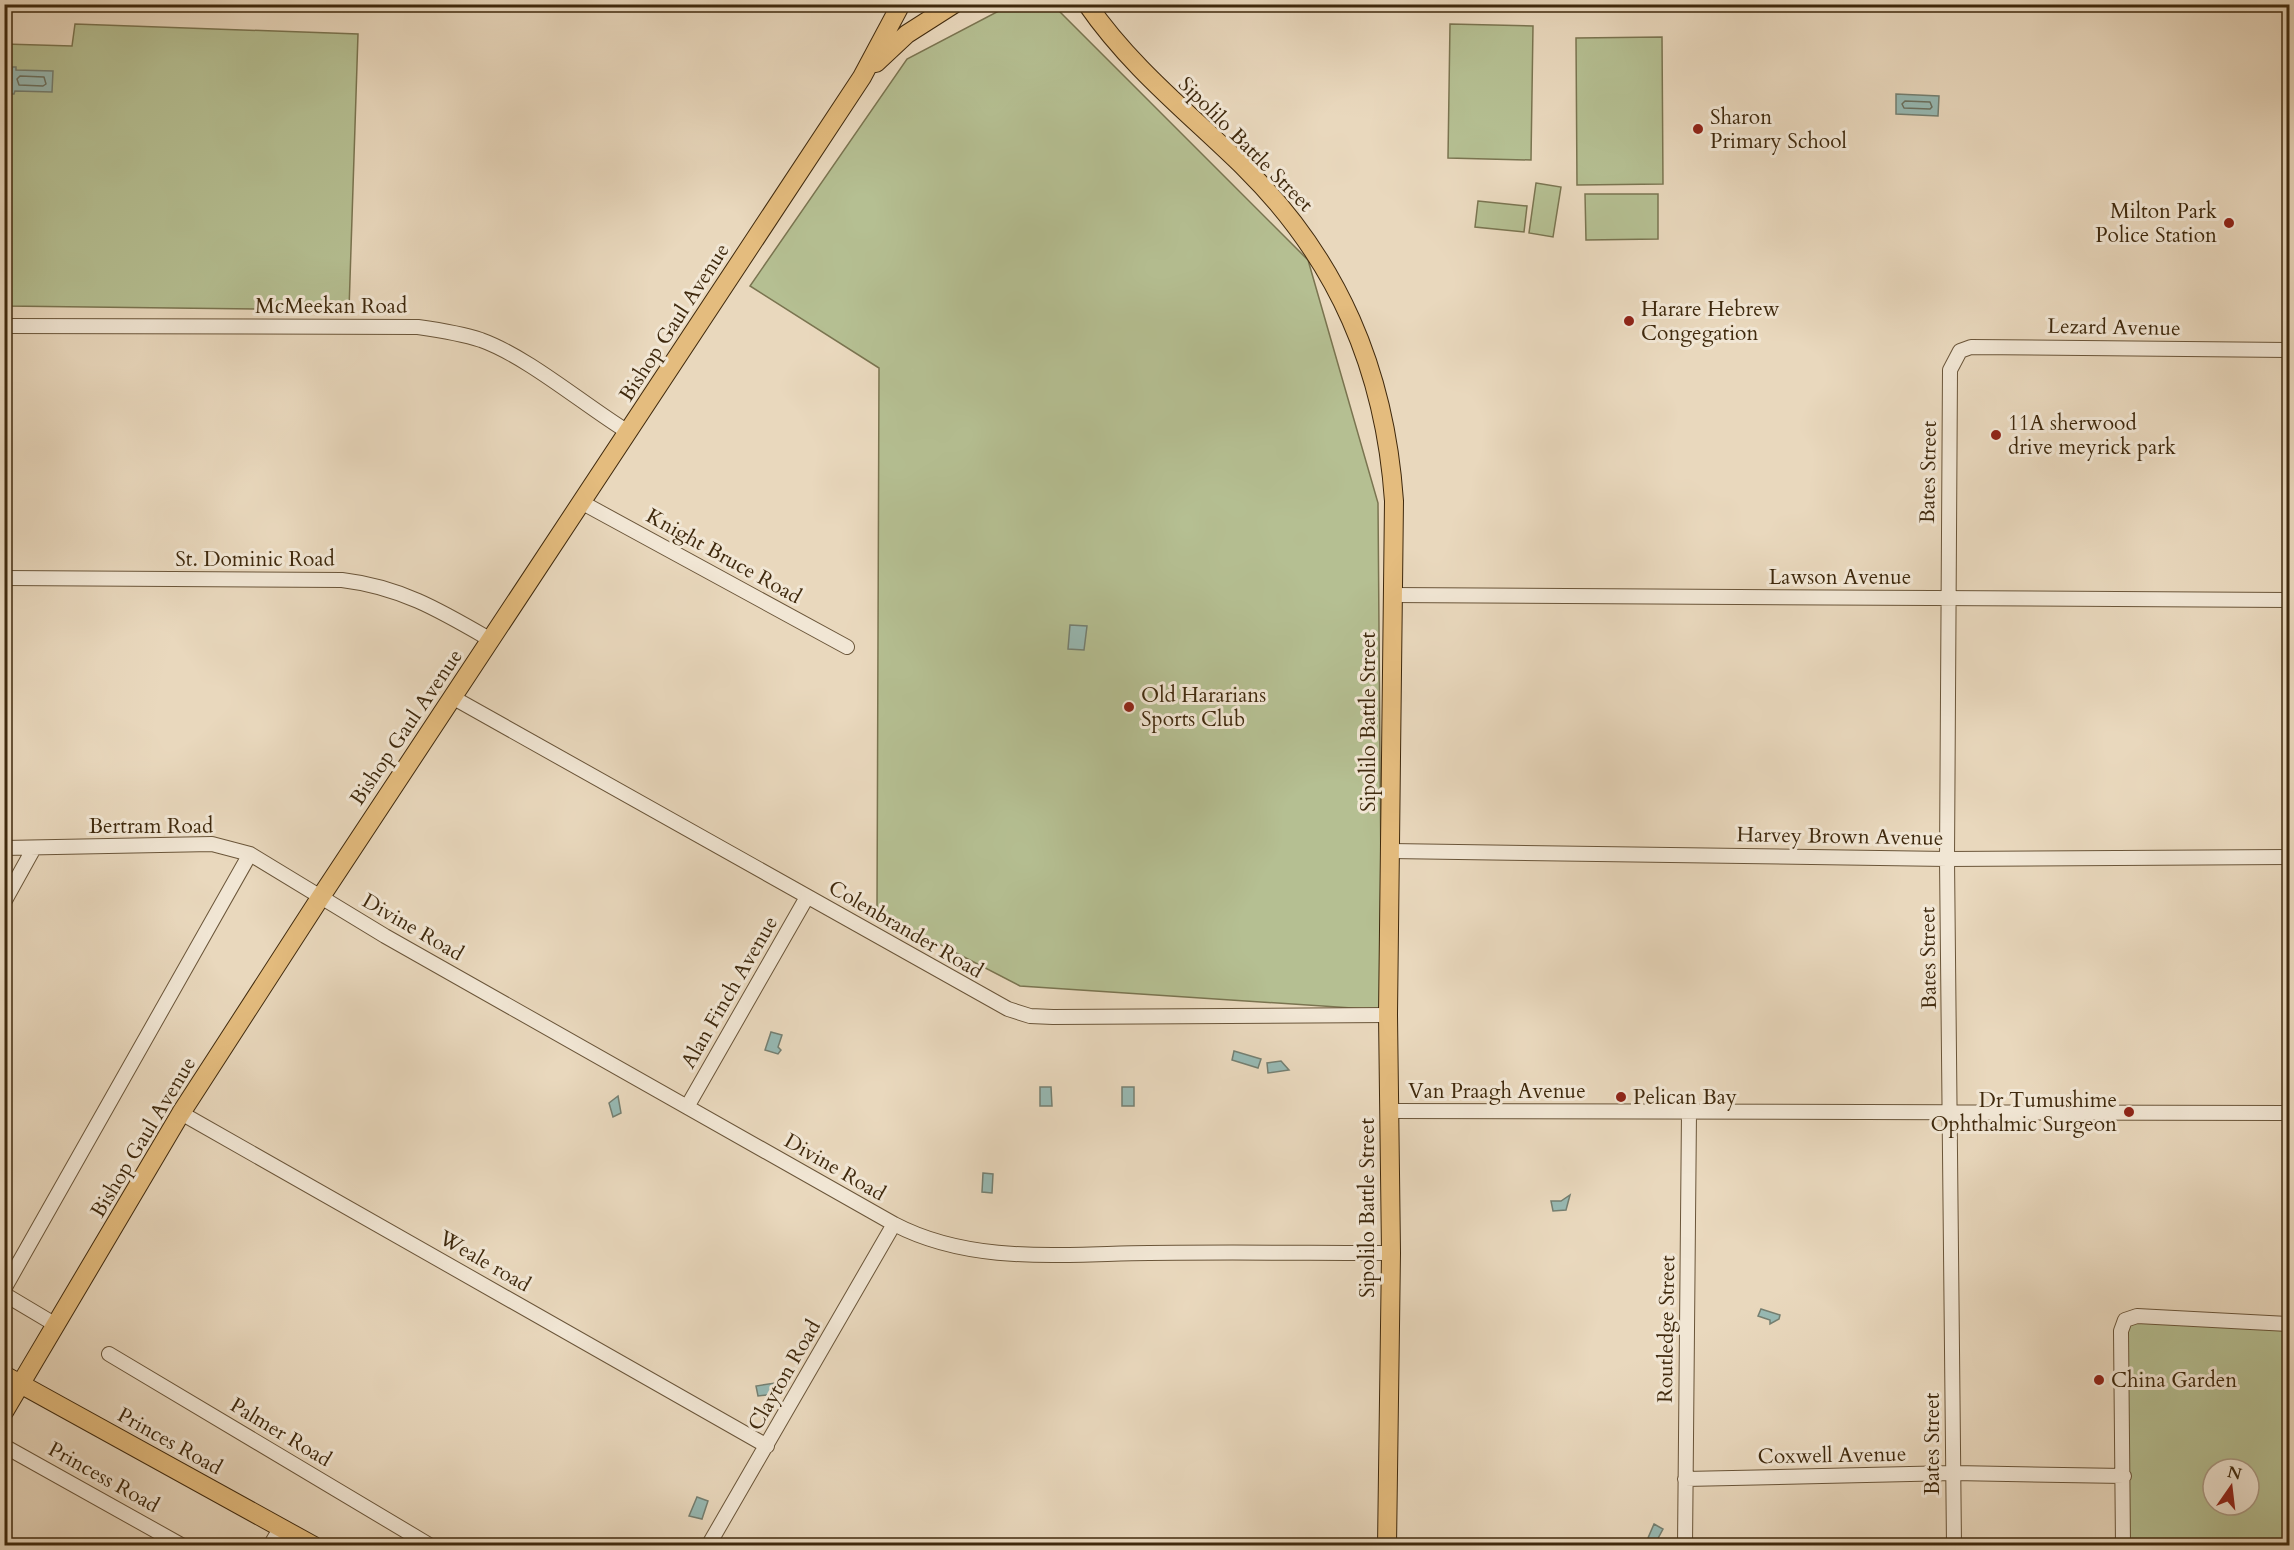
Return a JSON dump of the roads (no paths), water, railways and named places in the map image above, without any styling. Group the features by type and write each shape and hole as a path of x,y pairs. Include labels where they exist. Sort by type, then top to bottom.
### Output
{"main road":[{"path":"862,77 901,4"},
{"path":"862,77 907,34 954,4"},
{"name":"Sipolilo Battle Street","path":"1087,4 1120,49 1269,193 1303,234 1340,293 1355,326 1383,413 1391,461 1394,501 1391,595 1391,851 1388,1015 1391,1253 1387,1545"},
{"name":"Bishop Gaul Avenue","path":"4,1412 182,1113 320,898 862,77"},
{"name":"Princes Road","path":"4,1375 314,1545"}],"street":[{"name":"McMeekan Road","path":"4,326 407,327 449,331 482,340 507,352 628,432"},
{"name":"Lezard Avenue","path":"1950,370 1960,351 1971,347 2289,350"},
{"name":"Bates Street","path":"1950,370 1947,859 1954,1545"},
{"name":"Knight Bruce Road","path":"581,502 847,647"},
{"name":"St. Dominic Road","path":"4,579 342,580 369,583 401,592 433,606 491,640"},
{"name":"Lawson Avenue","path":"1391,595 2289,600"},
{"name":"Colenbrander Road","path":"452,697 981,997 1008,1009 1030,1016 1388,1015"},
{"name":"Bertram Road","path":"4,848 212,844 250,854 320,898"},
{"path":"4,902 34,848"},
{"name":"Harvey Brown Avenue","path":"1391,851 1947,859 2289,857"},
{"name":"Bishop Gaul Avenue","path":"4,1289 250,854"},
{"name":"Alan Finch Avenue","path":"687,1107 807,897"},
{"name":"Divine Road","path":"320,898 894,1224 942,1245 982,1252 1391,1253"},
{"name":"Van Praagh Avenue","path":"1389,1111 2289,1113"},
{"name":"Routledge Street","path":"1685,1545 1689,1112"},
{"name":"Weale road","path":"182,1113 767,1446"},
{"name":"Clayton Road","path":"708,1545 894,1224"},
{"path":"4,1294 56,1325"},
{"path":"2123,1545 2121,1331 2125,1320 2137,1316 2289,1324"},
{"name":"Palmer Road","path":"109,1354 431,1545"},
{"name":"Princess Road","path":"4,1446 160,1540 183,1545"},
{"name":"Coxwell Avenue","path":"1685,1479 1954,1473 2124,1476"},
{"path":"270,1545 281,1527"}],"water":[{"path":"12,67 16,67 16,70 53,71 52,92 15,91 11,94"},
{"path":"1896,94 1939,96 1938,116 1896,114"},
{"path":"1070,625 1087,626 1084,650 1068,649"},
{"path":"771,1032 782,1035 778,1047 781,1050 778,1054 765,1050"},
{"path":"1234,1051 1261,1059 1258,1068 1232,1060"},
{"path":"1281,1061 1289,1070 1268,1073 1267,1063"},
{"path":"1040,1087 1051,1087 1052,1106 1040,1106"},
{"path":"1122,1087 1134,1087 1134,1106 1122,1106"},
{"path":"618,1096 621,1113 613,1117 609,1103"},
{"path":"983,1173 993,1174 992,1193 982,1192"},
{"path":"1570,1195 1566,1210 1553,1211 1551,1201 1561,1201"},
{"path":"1761,1309 1780,1315 1779,1319 1770,1324 1770,1320 1758,1316"},
{"path":"775,1383 777,1394 758,1396 756,1386"},
{"path":"697,1497 708,1501 702,1519 689,1516"},
{"path":"1654,1524 1663,1529 1656,1542 1648,1538"}],"waterway":[{"path":"2197,4 2290,11"}],"place":[{"name":"Sharon Primary School","path":"1698,129"},
{"name":"Milton Park Police Station","path":"2229,223"},
{"name":"Harare Hebrew Congegation","path":"1629,321"},
{"name":"11A sherwood drive meyrick park","path":"1996,435"},
{"name":"Old Hararians Sports Club","path":"1129,707"},
{"name":"Pelican Bay","path":"1621,1097"},
{"name":"Dr Tumushime Ophthalmic Surgeon","path":"2129,1112"},
{"name":"China Garden","path":"2099,1380"}]}
